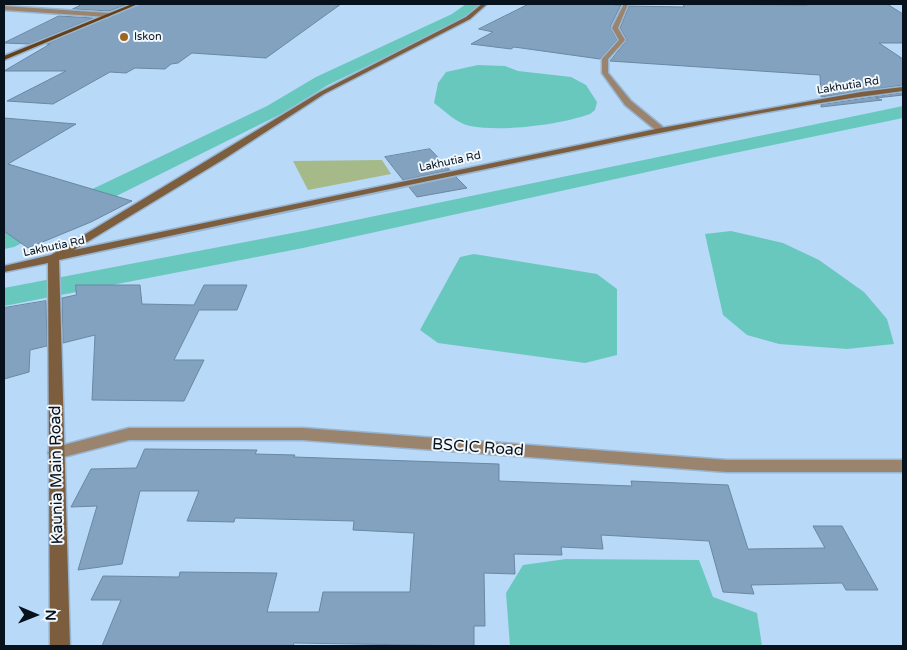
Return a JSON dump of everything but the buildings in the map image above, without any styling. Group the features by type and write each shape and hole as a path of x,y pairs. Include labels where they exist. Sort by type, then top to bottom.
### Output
{"main road":[{"path":"4,58 136,4"}],"street":[{"path":"52,264 134,208 221,157 322,93 468,18 485,4"},
{"path":"626,4 614,28 622,40 614,51 604,59 605,73 628,103 661,130"},
{"path":"4,8 108,15"},
{"name":"Lakhutia Rd","path":"4,269 52,264 255,214 661,130 861,94 903,89"},
{"name":"Kaunia Main Road","path":"52,264 60,646"},
{"name":"BSCIC Road","path":"56,453 128,434 303,434 727,466 903,466"}],"shaded area":[{"path":"478,65 505,66 518,71 571,77 586,85 597,102 595,110 590,114 577,118 547,124 514,128 470,126 455,120 434,103 438,83 446,72"},
{"path":"382,160 391,174 308,190 293,161"},
{"path":"731,231 783,243 819,260 864,292 887,319 894,344 847,349 779,344 747,335 723,315 705,234"},
{"path":"474,254 597,274 617,289 617,355 585,363 438,343 420,330 460,257"},
{"path":"566,559 699,560 713,597 757,613 762,646 510,646 506,593 523,565"}],"waterway":[{"path":"4,241 274,110 322,81 457,17 474,4"},
{"path":"4,297 303,240 715,150 903,112"}],"place":[{"name":"Iskon","path":"124,37"}]}
